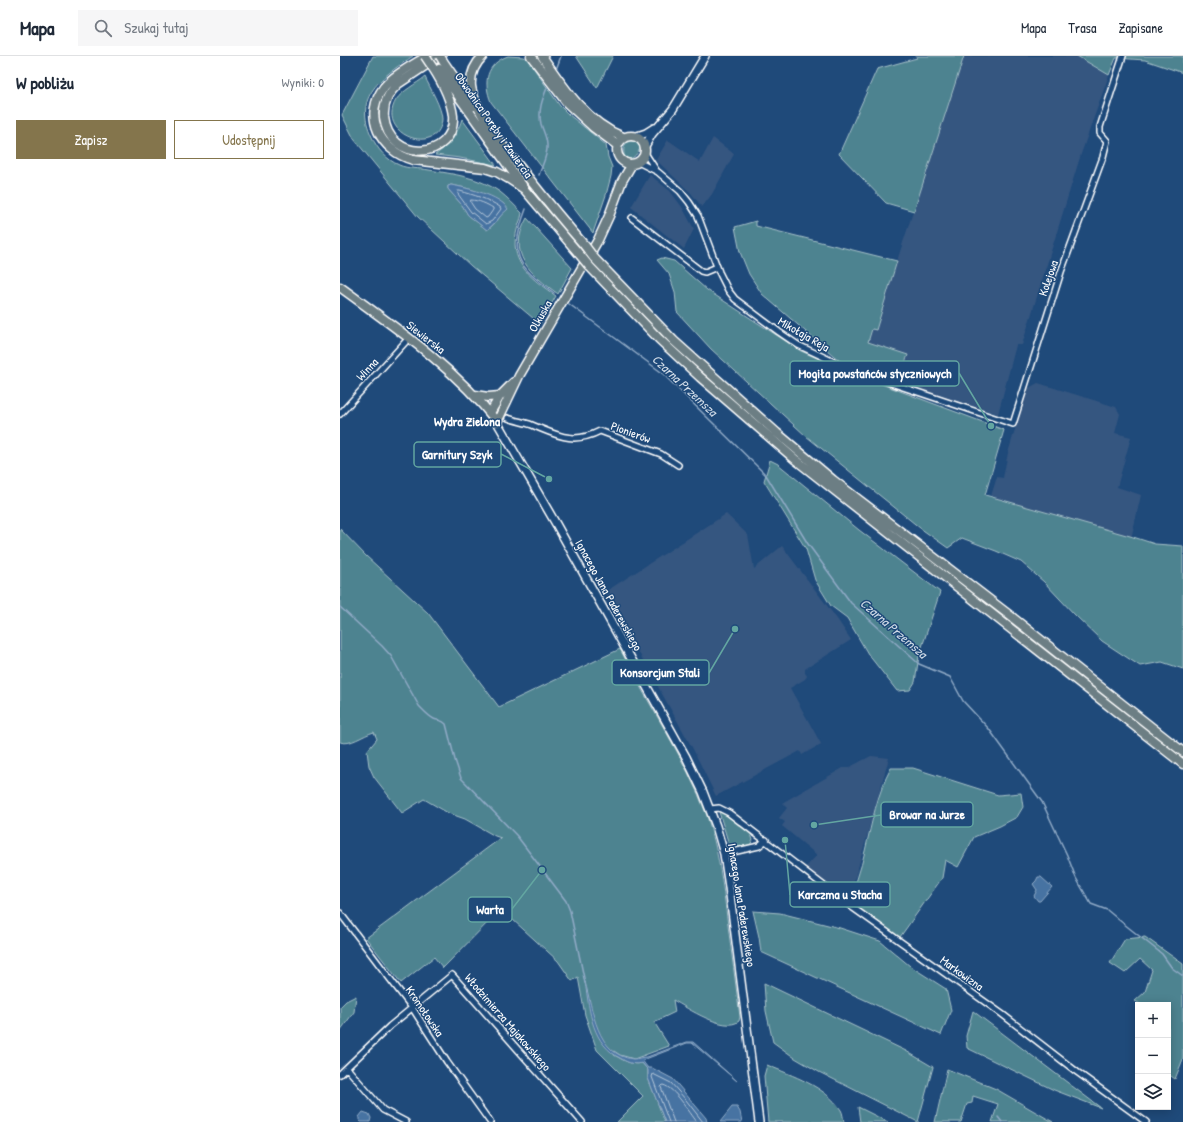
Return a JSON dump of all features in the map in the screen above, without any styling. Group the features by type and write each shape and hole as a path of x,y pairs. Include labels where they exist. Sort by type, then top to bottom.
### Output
{"main road":[{"path":"439,61 426,56 388,82 380,94 375,114 377,128 383,141 393,152 413,160 485,168 497,172 524,189 580,256 585,267 700,377 750,421 796,460 1183,764"},
{"name":"Obwodnica Poręby i Zawiercia","path":"431,56 439,61 484,120"},
{"path":"483,56 473,70 471,86 474,98 484,120 512,156 589,247 594,258 674,341 777,433 833,480 1183,752"},
{"path":"531,56 567,103 593,127 617,145"},
{"path":"542,56 583,109 596,121 623,138"},
{"path":"618,190 627,171 635,163 642,159 652,134 674,109 705,56"},
{"path":"439,61 440,79 450,103 453,117 451,129 440,144 420,152 414,151 397,142 389,132 384,120 386,100 398,84 439,61"},
{"name":"Obwodnica Poręby i Zawiercia","path":"439,61 524,189"},
{"path":"635,163 625,163 622,160 617,151 617,145 623,138 631,135 637,136 646,133 660,125"},
{"path":"637,136 643,142 645,150"},
{"path":"618,190 622,160"},
{"name":"Olkuska","path":"497,422 519,376 585,267 589,247 609,216 618,190"},
{"name":"Siewierska","path":"340,287 439,362 475,395 490,413"},
{"name":"Olkuska","path":"490,413 500,396 519,376"},
{"path":"475,395 488,397 500,396"},
{"name":"Ignacego Jana Paderewskiego","path":"490,413 497,422 668,723 710,809 724,854 759,1122"}],"street":[{"name":"Kolejowa","path":"1013,424 1061,272 1103,156 1107,141 1100,133 1100,127 1123,56"},
{"name":"Mikołaja Reja","path":"645,150 658,172 680,191 694,208 717,267 734,299 798,345 849,369 1013,424"},
{"name":"Mikołaja Reja","path":"635,163 658,172"},
{"path":"632,218 701,271 705,272 717,267"},
{"name":"Winna","path":"340,414 409,338"},
{"name":"Pionierów","path":"508,418 566,438 591,436 600,431 661,454 678,464"},
{"name":"Markowizna","path":"710,809 723,809 850,905 1002,1014 1071,1068 1146,1122"},
{"path":"724,854 759,846 766,840"},
{"name":"Kromołowska","path":"340,913 413,1009 447,1062 490,1122"},
{"name":"Włodzimierza Majakowskiego","path":"413,1009 452,975 582,1122"},
{"path":"340,1074 390,1026 413,1009"},
{"path":"347,1068 383,1110 406,1122"}],"shaded area":[{"path":"964,56 1077,56 1109,75 1081,154 1022,345 1016,345 998,414 860,369 872,329 876,330"},
{"path":"713,138 734,154 712,194 702,207 691,193 656,160 668,140 700,162"},
{"path":"650,175 670,191 682,207 694,229 684,249 631,207"},
{"path":"1038,383 1116,407 1120,414 1115,433 1131,437 1117,487 1141,495 1131,539 991,496 997,477 1003,478 1008,453 1027,389"},
{"path":"726,514 748,535 754,569 782,546 851,640 805,669 807,676 805,679 790,688 821,744 802,755 800,751 716,796 693,749 605,592"},
{"path":"871,756 889,758 849,900 806,867 817,855 782,826 785,822 779,818 787,808 782,803 843,768 848,768"}],"green space":[{"path":"373,56 413,56 381,80 373,89 368,99 366,110 367,123 372,137 380,150 395,163 406,167 456,175 483,183 500,192 522,213 516,234 515,245 520,263 532,278 556,296 540,324 471,266 418,217 354,139 342,115","holes":["451,185 485,194 504,204 498,219 487,230 468,215 462,205 448,189 448,186"]},
{"path":"508,56 524,57 528,60 560,106 606,145 608,157 612,167 611,176 593,233 491,102 487,88 488,74 495,64"},
{"path":"576,56 613,56 597,88"},
{"path":"916,56 964,56 914,211 886,203 839,154 877,69 917,58"},
{"path":"1077,56 1183,56 1183,73 1145,60 1116,58 1109,75"},
{"path":"425,77 438,104 442,119 439,131 431,137 421,139 410,137 401,132 394,124 392,113 396,100 405,91"},
{"path":"462,119 496,165 435,155 452,140"},
{"path":"627,142 638,142 640,148 636,155 629,159 624,157 624,150"},
{"path":"527,218 572,268 558,294 531,271 524,262 520,253 519,243 521,231"},
{"path":"756,221 756,226 897,261 876,330 872,329 868,342 908,355 903,370 899,376 892,379 841,362 762,294 749,274 740,252 735,227"},
{"path":"662,258 674,261 707,290 801,351 844,370 1004,430 985,495 1155,544 1183,546 1183,669 1162,662 1140,666 1102,641 1044,582 1021,562 962,538 948,548 920,528 806,436 711,349 677,312 675,292 669,274 657,260"},
{"path":"770,460 778,464 859,530 940,592 919,656 915,682 910,690 897,691 868,654 847,618 831,606 815,580 806,549 764,481"},
{"path":"340,529 366,556 428,613 499,707 620,649 677,752 698,794 707,816 714,841 724,892 740,1017 739,1021 733,1024 716,1022 673,1000 675,1012 654,1022 669,1046 634,1059 620,1055 614,1051 614,1055 624,1061 635,1064 642,1063 648,1070 648,1078 665,1122 617,1122 643,1096 597,1050 585,1015 578,977 572,981 558,961 501,909 443,968 434,957 401,983 366,938 501,838 465,819 448,813 424,799 402,813 374,777 369,766 367,751 377,739 374,732 348,743 340,742"},
{"path":"891,768 913,768 998,795 1021,793 1023,807 1017,817 974,837 958,867 945,860 942,878 900,937 896,937 849,905 862,864 878,798"},
{"path":"719,812 722,812 750,832 753,840 750,845 730,848"},
{"path":"753,911 780,913 840,928 880,941 910,966 946,989 951,1010 941,1035 761,952"},
{"path":"1145,937 1183,964 1183,1059 1175,1079 1171,1076 1171,1002 1135,1001 1145,992 1152,970 1140,959 1125,973 1110,963 1125,939"},
{"path":"764,983 906,1051 933,1067 918,1122 819,1072 795,1058 773,1042 766,1011"},
{"path":"356,996 354,1012 340,1031 340,1007 346,1001"},
{"path":"973,1011 1101,1108 1054,1090 967,1048 966,1036"},
{"path":"767,1065 798,1078 826,1094 841,1110 844,1122 768,1122 764,1076"},
{"path":"947,1069 996,1089 1053,1122 992,1122 998,1104 973,1096 972,1103 967,1104 961,1122 935,1122"},
{"path":"858,1107 888,1122 860,1122"}],"water":[{"path":"451,185 474,190 491,196 504,204 508,209 487,230 468,215 462,205 448,189 448,186"},
{"path":"1038,877 1041,877 1052,887 1040,901 1038,901 1034,896 1037,890 1033,884"},
{"path":"585,982 598,1029 611,1049 621,1056 633,1059 647,1057 687,1042 693,1042 737,1081 692,1043 687,1043 643,1060 648,1068 652,1068 673,1079 706,1118 707,1122 665,1122 648,1078 648,1070 642,1063 629,1063 612,1053 598,1036 591,1016"},
{"path":"732,1107 737,1107 740,1112 742,1122 720,1122"},
{"path":"363,1112 369,1114 371,1118 370,1122 361,1122 359,1120 359,1117"}],"waterway":[{"name":"Czarna Przemsza","path":"557,67 561,56"},
{"name":"Czarna Przemsza","path":"539,175 547,149 540,115 542,101 547,88"},
{"name":"Czarna Przemsza","path":"526,209 518,238 517,248 519,258 531,275 554,293"},
{"name":"Czarna Przemsza","path":"569,304 661,372 766,475 808,544 851,603 919,664 950,677 963,701 989,729 1042,802 1076,878 1091,904 1107,910 1162,954 1172,968 1183,976"},
{"path":"340,607 391,656 419,706 432,718 446,724 461,778 517,836 566,901 570,911 585,983"},
{"path":"998,1117 1002,1122"}],"place":[{"name":"Mogiła powstańców styczniowych","path":"991,426"},
{"name":"Garnitury Szyk","path":"549,479"},
{"name":"Konsorcjum Stali","path":"735,629"},
{"name":"Browar na Jurze","path":"814,825"},
{"name":"Karczma u Stacha","path":"785,840"},
{"name":"Warta","path":"542,870"}],"district":[{"name":"Wydra Zielona","path":"467,421"}]}
